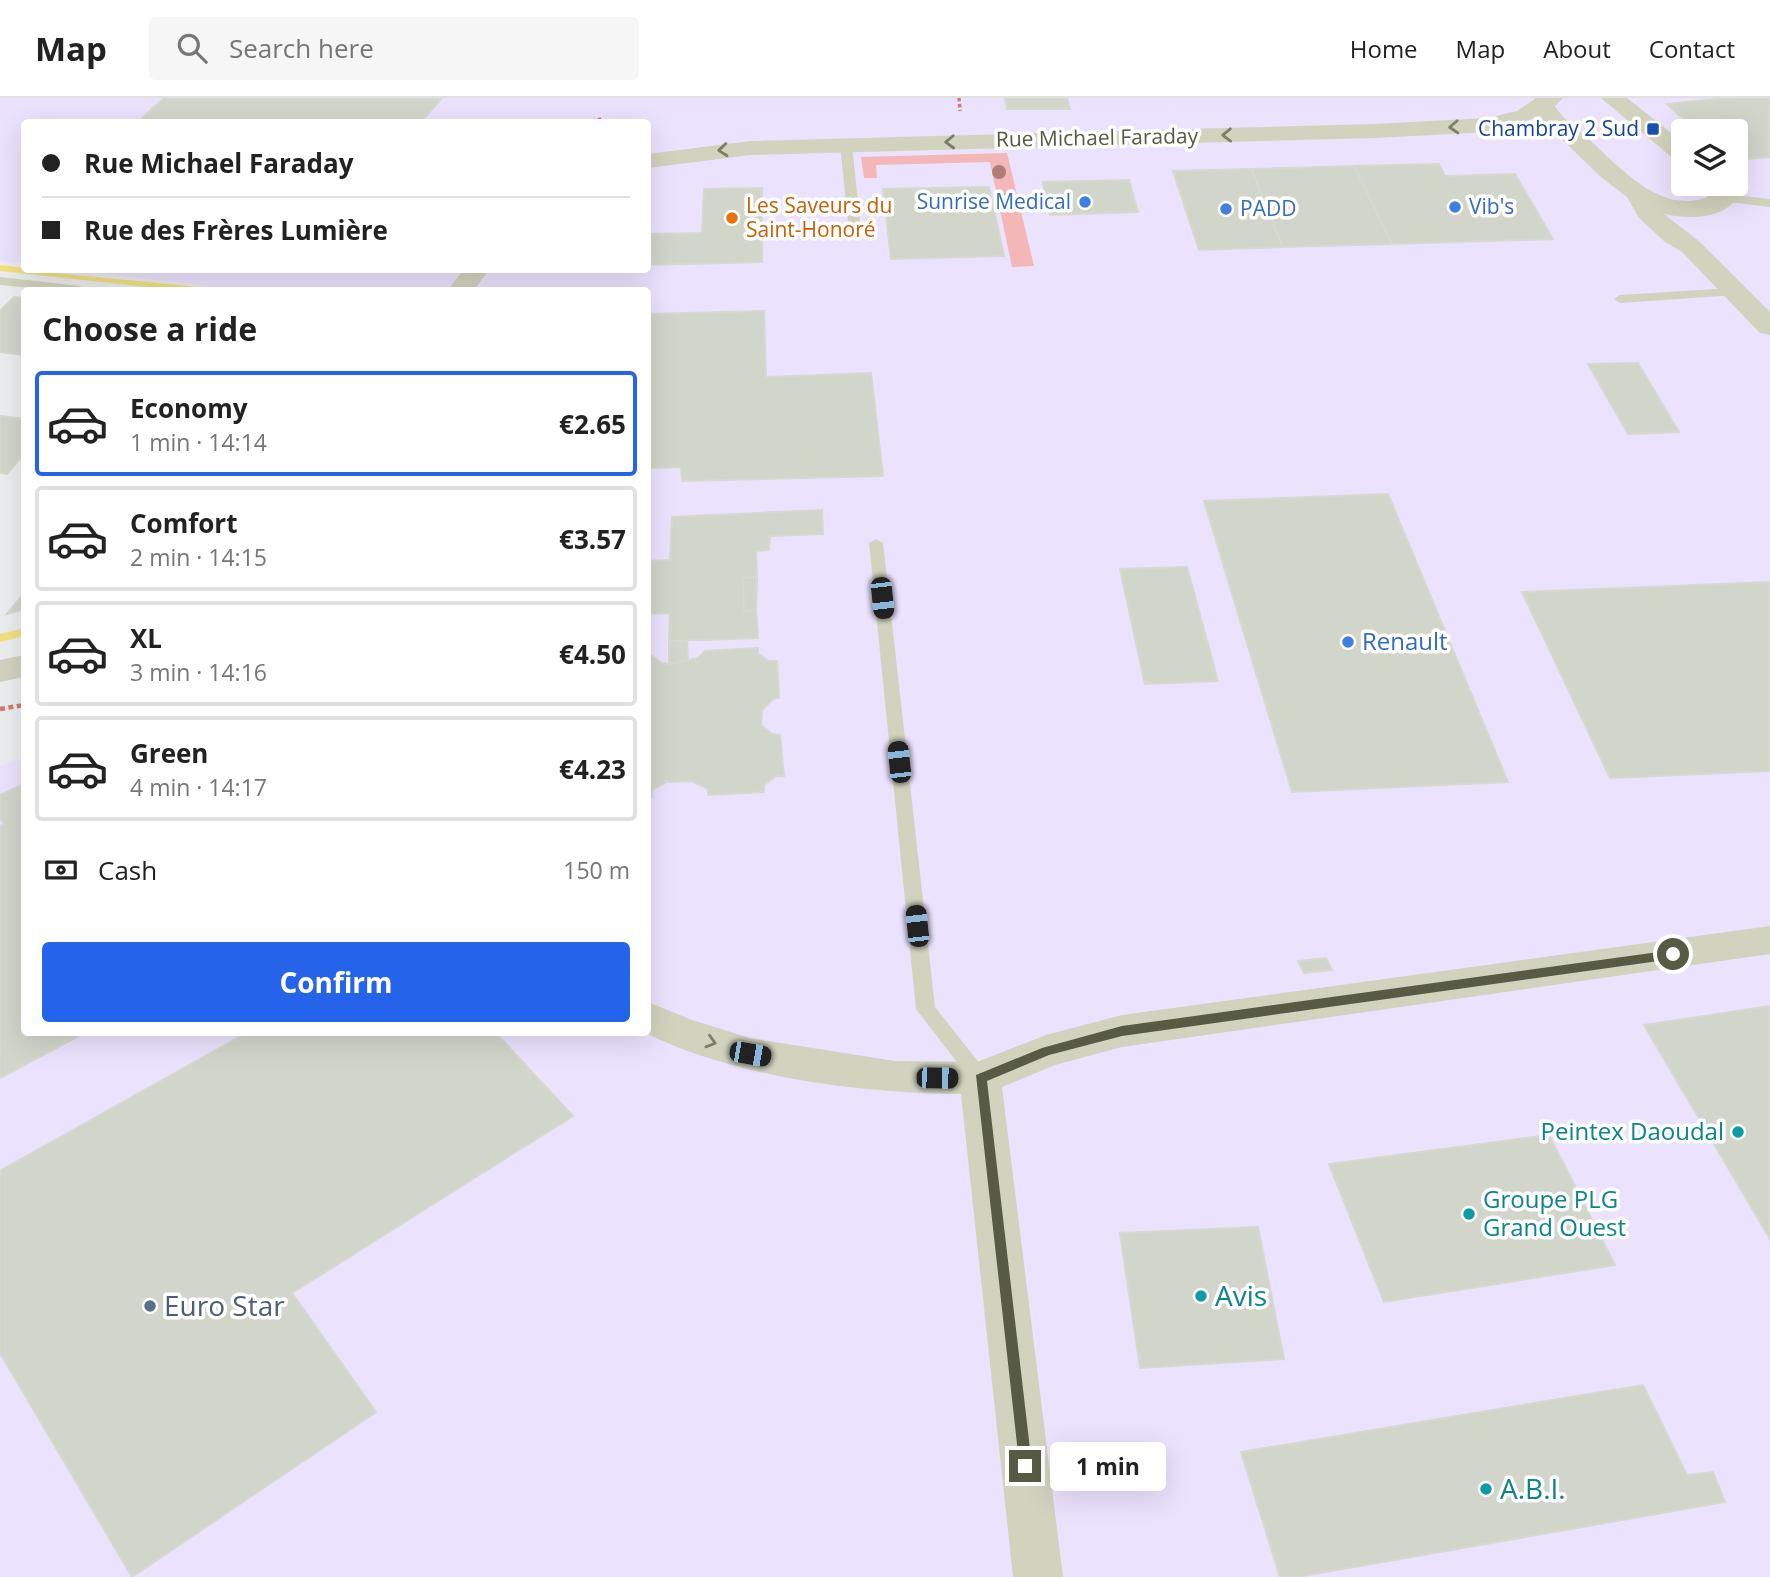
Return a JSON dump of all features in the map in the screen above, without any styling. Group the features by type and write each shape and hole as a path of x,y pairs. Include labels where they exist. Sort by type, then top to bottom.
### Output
{"street":[{"path":"1613,98 1671,145"},
{"path":"1547,102 1574,139 1639,196 1669,208 1692,210 1707,208 1717,196"},
{"name":"Rue Michael Faraday","path":"651,161 730,149 1438,128 1511,121 1547,102"},
{"path":"1639,196 1648,213 1674,237 1691,247 1732,292 1770,327"},
{"path":"1691,247 1688,223 1692,210"},
{"path":"463,287 475,273"},
{"path":"0,671 21,667"},
{"path":"651,1018 699,1039 787,1061 895,1077 981,1078 1046,1051 1122,1031 1770,940"},
{"path":"981,1078 1038,1577"}],"lane":[{"path":"846,145 854,222"},
{"path":"1741,196 1770,203"},
{"path":"0,281 53,287"},
{"path":"1620,299 1732,292"},
{"path":"876,543 926,1009 981,1078"}],"shaded area":[{"path":"0,98 1770,98 1770,1577 0,1577 0,766 21,759 21,1036 651,1036 651,287 216,287 98,273 651,273 651,119 21,119 21,264 0,261"},
{"path":"1007,153 1034,266 1012,267 990,162 876,165 877,178 864,178 861,157"}],"building":[{"path":"164,98 442,98 424,119 141,119"},
{"path":"1005,98 1067,98 1070,109 1007,109"},
{"path":"1726,98 1770,98 1770,157 1748,159 1748,119 1683,119 1667,104"},
{"name":"Vib's","path":"1439,164 1445,176 1515,174 1553,239 1392,244 1354,166"},
{"path":"1354,166 1392,244 1283,247 1251,169"},
{"name":"PADD","path":"1251,169 1283,247 1199,250 1173,171"},
{"name":"Sunrise Medical","path":"1129,180 1138,212 1050,215 1048,208 1037,209 1034,195 1045,196 1043,182"},
{"path":"989,187 1004,256 891,259 883,189"},
{"path":"762,188 762,262 651,265 651,234 702,233 704,189"},
{"path":"14,297 21,298 21,355 0,352 0,311"},
{"path":"764,311 766,377 871,373 883,476 682,481 681,467 651,468 651,314"},
{"path":"1638,363 1679,432 1628,434 1588,364"},
{"path":"0,416 21,419 21,458 7,474 0,473"},
{"name":"Renault","path":"1388,494 1508,782 1292,792 1204,501"},
{"path":"822,510 823,534 770,536 769,550 756,551 757,577 743,578 744,611 756,610 758,638 669,641 670,613 651,614 651,561 670,560 672,517"},
{"path":"1187,567 1218,681 1145,684 1120,569"},
{"path":"757,577 756,610 744,611 743,578"},
{"path":"1770,582 1770,771 1610,778 1522,592"},
{"path":"21,597 21,610 7,614"},
{"path":"669,641 687,641 688,660 669,664"},
{"path":"758,648 758,653 768,661 777,661 779,698 773,699 762,710 761,725 772,734 780,735 784,776 776,776 764,785 764,792 708,795 708,789 692,781 666,782 653,789 651,797 651,655 662,663 669,664 698,658 705,651"},
{"path":"21,785 21,1036 79,1036 0,1078 0,826 4,824 0,817 0,795"},
{"path":"1326,958 1332,970 1304,973 1298,961"},
{"name":"Peintex Daoudal","path":"1770,1006 1770,1239 1644,1025"},
{"name":"Euro Star","path":"241,1036 499,1036 573,1116 292,1293 376,1412 132,1577 0,1353 0,1171"},
{"name":"Groupe PLG Grand Ouest","path":"1549,1135 1615,1265 1384,1302 1329,1164"},
{"name":"Avis","path":"1258,1227 1284,1359 1140,1368 1120,1233"},
{"name":"A.B.I.","path":"1643,1385 1687,1475 1713,1472 1725,1502 1297,1577 1280,1577 1241,1452"}],"waterway":[{"path":"0,268 21,270"},
{"path":"45,273 172,287"},
{"path":"0,638 21,633"}],"place":[{"name":"Chambray 2 Sud","path":"1653,129"},
{"name":"Sunrise Medical","path":"1085,202"},
{"name":"Vib's","path":"1455,207"},
{"name":"PADD","path":"1226,209"},
{"name":"Les Saveurs du Saint-Honoré","path":"732,218"},
{"name":"Renault","path":"1348,642"},
{"name":"Peintex Daoudal","path":"1738,1132"},
{"name":"Groupe PLG Grand Ouest","path":"1469,1214"},
{"name":"Avis","path":"1201,1296"},
{"name":"Euro Star","path":"150,1306"},
{"name":"A.B.I.","path":"1486,1489"}],"route":[{"path":"1025,1466 981,1078 1046,1051 1122,1031 1673,954"}]}
